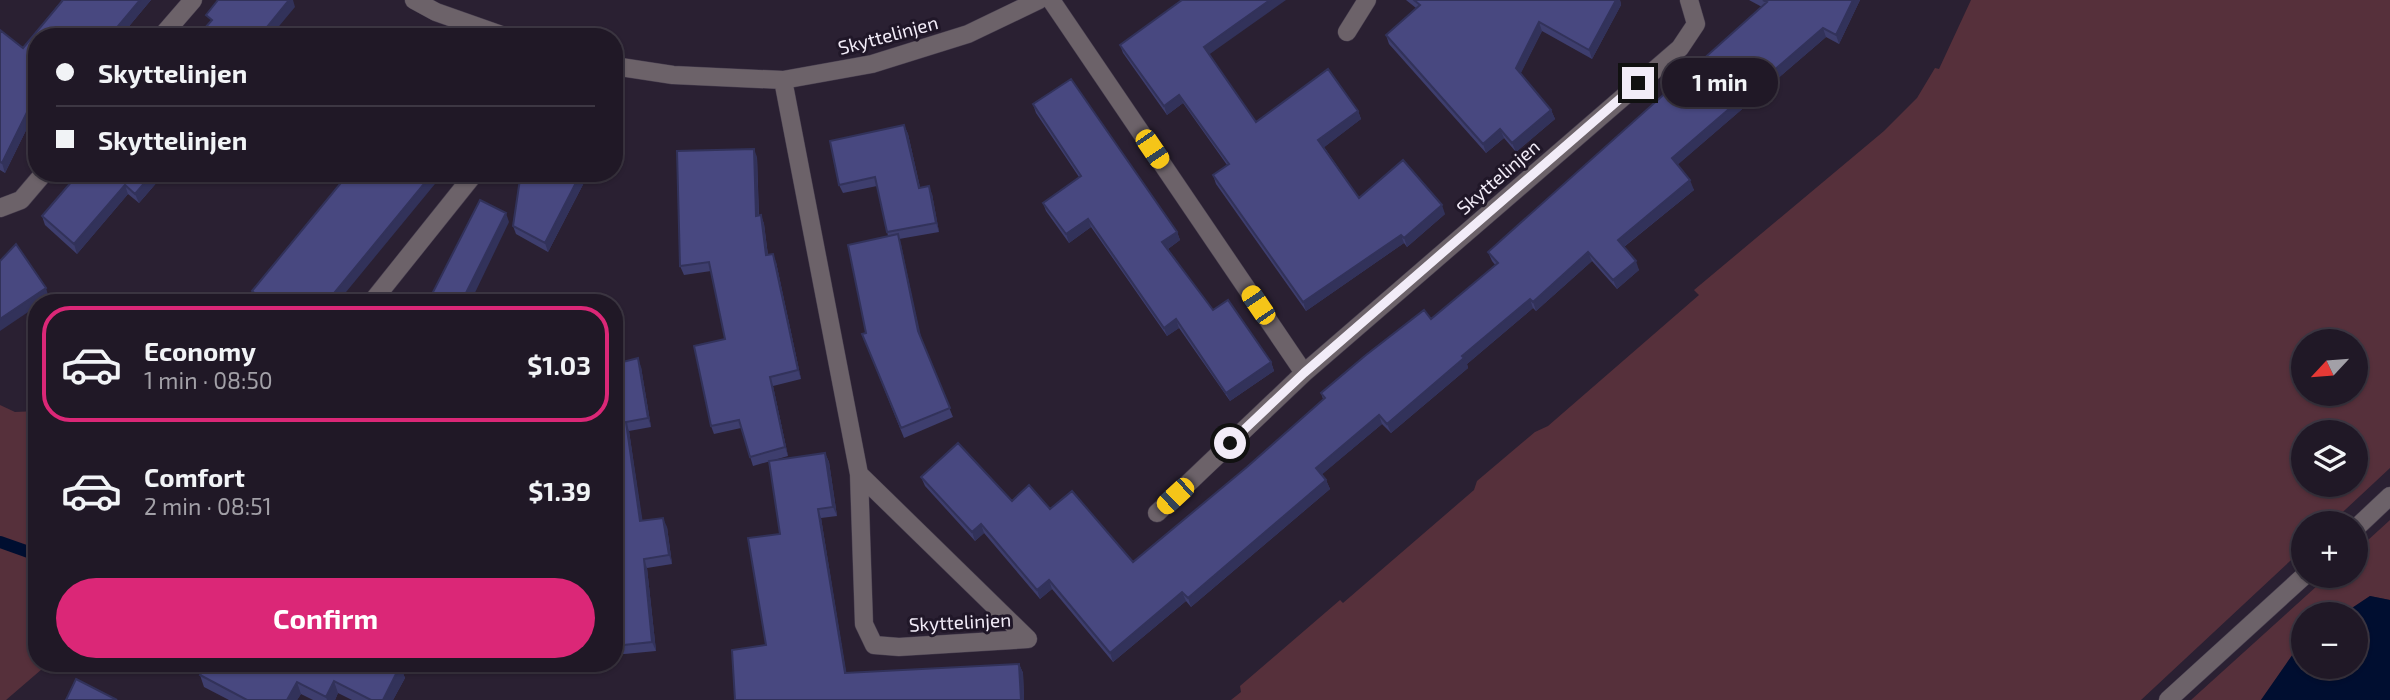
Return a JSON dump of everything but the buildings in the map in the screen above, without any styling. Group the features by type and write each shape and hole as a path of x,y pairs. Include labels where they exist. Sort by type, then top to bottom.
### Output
{"street":[{"path":"169,28 193,0"},
{"path":"414,0 436,12 481,28"},
{"name":"Skyttelinjen","path":"623,67 673,75 783,80 872,64 968,34 1039,0"},
{"path":"1051,0 1304,373"},
{"path":"1347,32 1367,0"},
{"name":"Skyttelinjen","path":"1157,513 1304,373 1680,48 1696,24 1689,0"},
{"name":"Skyttelinjen","path":"783,80 859,474 864,624 874,645 900,647 1028,639 859,474"},
{"path":"0,208 21,200 36,182"},
{"path":"378,294 468,182"},
{"path":"2368,517 2390,496"},
{"path":"2168,700 2291,588"}],"shaded area":[{"path":"1971,0 2390,0 2390,468 2368,489 2368,420 2291,420 2291,497 2359,497 2344,511 2291,511 2291,560 2141,700 1231,700 1241,692 1240,686 1340,600 1343,603 1474,490 1477,481 1535,432 1548,426 1699,295 1694,290 1884,131 1917,98 1935,68 1939,69"},
{"path":"0,405 15,412 28,411 28,672 39,672 6,700 0,700"},
{"path":"2390,520 2390,600 2370,596 2361,602 2299,602 2315,588 2368,588 2368,540"},
{"path":"2291,609 2291,657 2261,700 2191,700"}],"water":[{"path":"2370,596 2390,600 2390,700 2261,700 2291,657 2291,679 2368,679 2368,602 2361,602"}],"waterway":[{"path":"0,542 28,552"}],"route":[{"path":"1230,443 1304,373 1638,83"}]}
